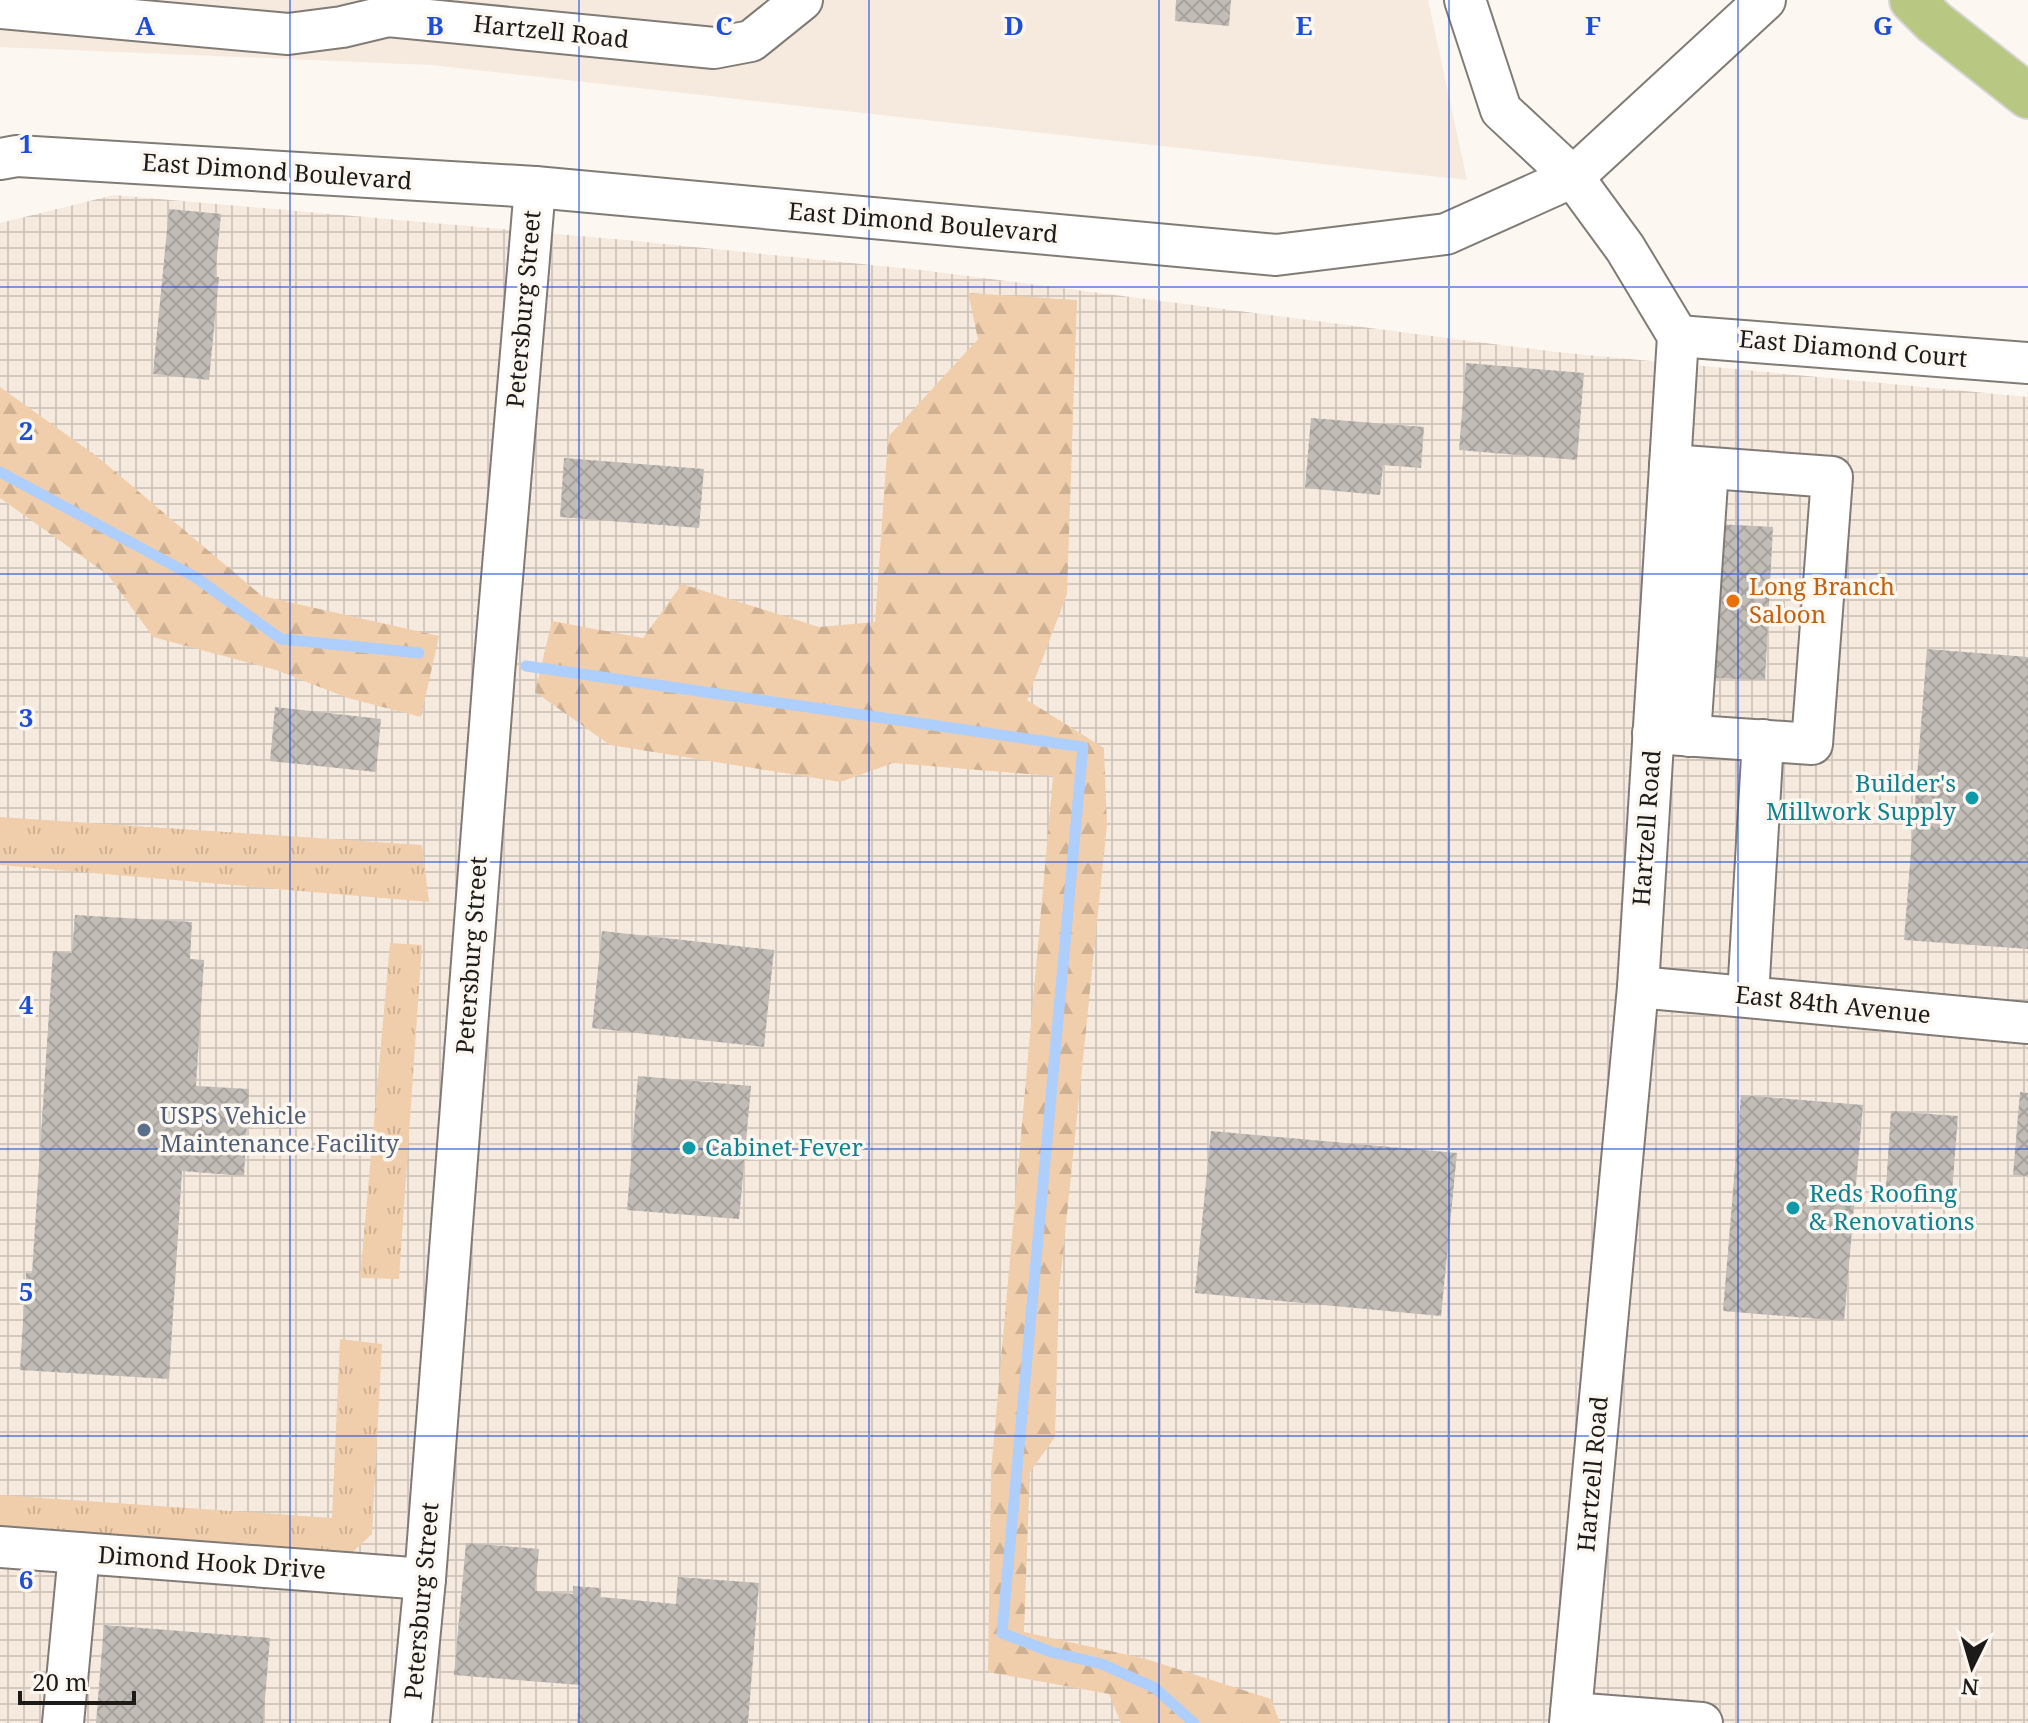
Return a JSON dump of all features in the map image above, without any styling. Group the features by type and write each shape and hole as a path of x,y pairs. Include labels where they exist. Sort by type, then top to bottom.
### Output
{"main road":[{"path":"1912,0 1934,22 2028,96"}],"street":[{"name":"Hartzell Road","path":"0,8 288,34 342,27 388,16 714,48 751,41 802,0"},
{"path":"1465,0 1501,110 1573,177 1625,248 1678,336"},
{"name":"East Dimond Boulevard","path":"0,159 17,156 535,187 1276,255 1446,234 1573,177 1765,0"},
{"name":"Petersburg Street","path":"411,1723 535,187"},
{"name":"Hartzell Road","path":"1570,1718 1638,987 1672,734 1689,467 1678,336"},
{"name":"East Diamond Court","path":"1678,336 2028,363"},
{"path":"1672,734 1812,744 1832,477 1689,467"},
{"path":"1748,996 1763,740"},
{"name":"East 84th Avenue","path":"1638,987 2028,1023"},
{"name":"Dimond Hook Drive","path":"0,1547 425,1579"},
{"path":"63,1723 79,1553"},
{"path":"1570,1718 1702,1723"}],"shaded area":[{"path":"0,0 1428,0 1467,180 431,65 0,47"},
{"path":"114,195 625,240 921,270 1556,352 2028,397 2028,1723 0,1723 0,223"}],"green space":[{"path":"968,293 1077,300 1067,594 1027,700 1104,748 1107,825 1059,1292 1055,1437 1030,1472 1024,1632 1146,1659 1271,1699 1280,1723 1121,1723 1109,1694 988,1672 991,1472 1053,776 893,763 840,782 610,745 535,692 552,621 643,638 682,584 819,627 875,622 888,437 978,339"},
{"path":"0,387 99,458 262,596 439,636 421,717 348,698 276,670 153,637 108,575 0,498"},
{"path":"0,817 422,845 429,902 0,865"},
{"path":"390,943 422,945 399,1279 360,1278"},
{"path":"340,1339 382,1344 372,1534 343,1561 0,1533 0,1495 332,1518"}],"building":[{"path":"1176,0 1231,0 1229,26 1175,21"},
{"path":"169,209 221,214 215,277 219,277 209,380 153,374"},
{"path":"1466,363 1584,373 1577,460 1459,450"},
{"path":"1311,418 1424,427 1421,468 1383,465 1380,495 1305,488"},
{"path":"564,458 704,469 699,528 560,517"},
{"path":"1715,524 1773,527 1765,680 1708,678"},
{"name":"Builder's Millwork Supply","path":"1927,649 2028,657 2028,949 1904,940"},
{"path":"275,707 381,719 376,772 270,761"},
{"name":"USPS Vehicle Maintenance Facility","path":"75,915 192,922 190,959 204,960 196,1086 249,1089 244,1176 182,1171 169,1379 20,1370 26,1273 32,1273 53,951 72,953"},
{"path":"602,931 774,950 764,1047 592,1028"},
{"name":"Cabinet Fever","path":"638,1076 751,1086 739,1219 627,1210"},
{"path":"2020,1092 2028,1093 2028,1176 2013,1175"},
{"name":"Reds Roofing & Renovations","path":"1741,1095 1863,1105 1844,1321 1723,1311"},
{"path":"1891,1111 1958,1116 1952,1192 1886,1187"},
{"path":"1211,1131 1457,1153 1441,1316 1195,1293"},
{"path":"466,1543 539,1549 535,1591 573,1594 573,1586 601,1588 600,1597 676,1604 678,1577 759,1583 748,1723 577,1723 580,1685 454,1675"},
{"path":"104,1625 270,1638 263,1723 96,1723"}],"waterway":[{"path":"0,472 195,577 281,639 419,653"},
{"path":"526,666 1083,747 1002,1633 1051,1652 1102,1664 1155,1688 1194,1723"}],"place":[{"name":"Long Branch Saloon","path":"1733,601"},
{"name":"Builder's Millwork Supply","path":"1972,798"},
{"name":"USPS Vehicle Maintenance Facility","path":"144,1130"},
{"name":"Cabinet Fever","path":"689,1148"},
{"name":"Reds Roofing & Renovations","path":"1793,1208"}]}
